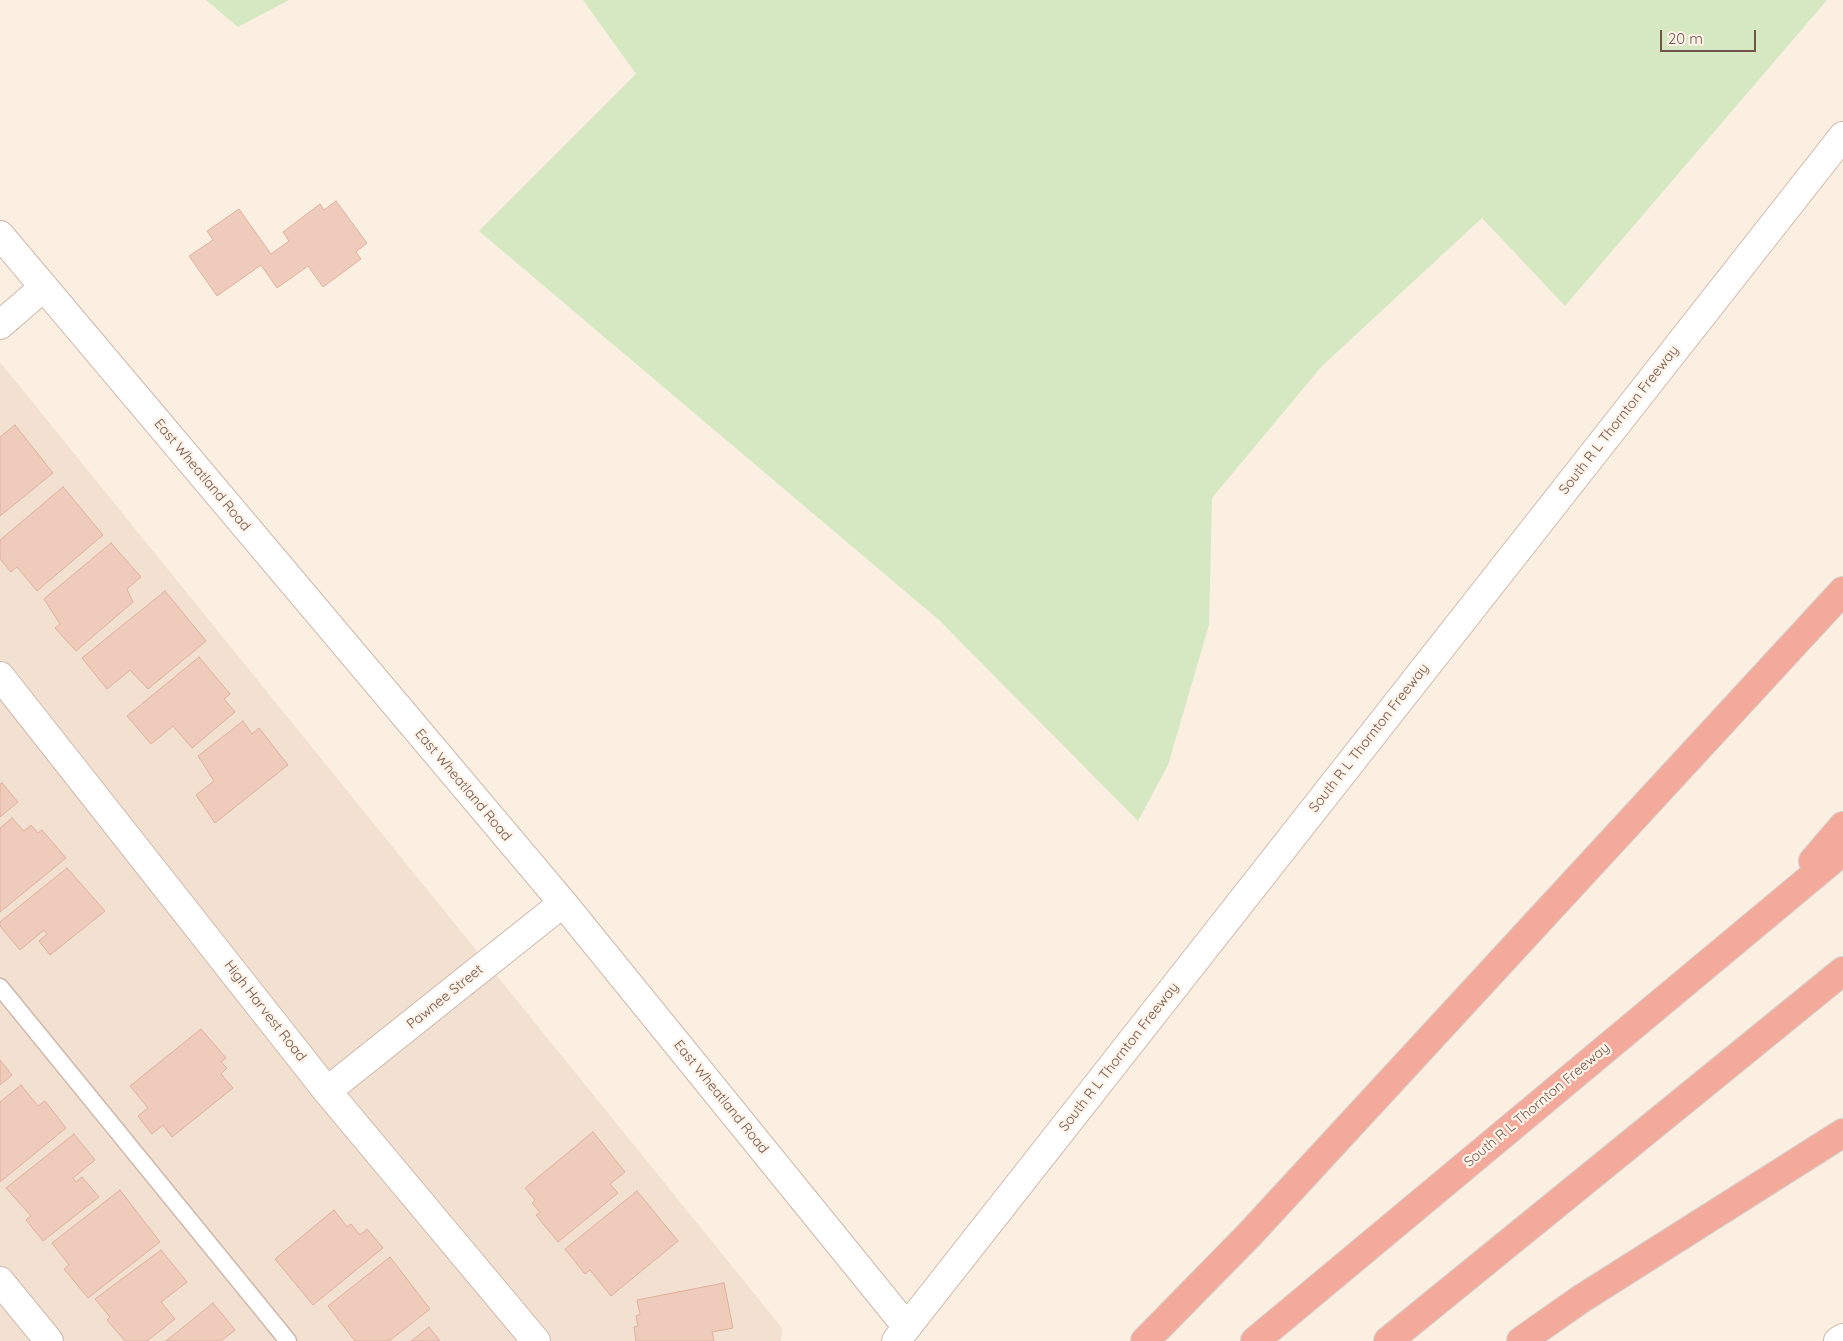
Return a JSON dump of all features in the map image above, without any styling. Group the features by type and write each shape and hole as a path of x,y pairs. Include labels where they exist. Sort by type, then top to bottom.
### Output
{"highway":[{"path":"1145,1341 1249,1235 1843,591"},
{"path":"1773,908 1843,826"},
{"name":"South R L Thornton Freeway","path":"1255,1341 1843,851"},
{"path":"1388,1341 1840,974"},
{"path":"1521,1341 1630,1268 1843,1133"}],"street":[{"name":"South R L Thornton Freeway","path":"907,1336 1843,136"},
{"name":"East Wheatland Road","path":"0,235 563,903 907,1336"},
{"path":"0,325 44,287"},
{"name":"High Harvest Road","path":"0,676 328,1091 536,1341"},
{"name":"Pawnee Street","path":"328,1091 563,903"},
{"path":"0,1281 49,1341"},
{"path":"1838,1341 1843,1338"}],"lane":[{"path":"0,987 288,1341"}],"shaded area":[{"path":"0,362 782,1328 781,1341 0,1341"}],"green space":[{"path":"206,0 289,0 238,27"},
{"path":"583,0 1827,0 1565,306 1482,218 1322,366 1212,498 1209,625 1168,765 1138,821 939,620 479,231 636,74"}],"building":[{"path":"336,201 367,243 356,252 361,259 323,287 308,266 277,288 261,265 217,296 189,256 213,240 207,231 239,209 271,254 289,241 283,232 320,204 324,210"},
{"path":"15,425 53,473 0,516 0,437"},
{"path":"63,487 103,535 37,591 17,567 11,572 0,559 0,540"},
{"path":"111,543 141,577 127,589 133,602 76,651 55,628 60,624 44,599"},
{"path":"165,591 206,641 148,689 130,670 107,689 82,658"},
{"path":"199,657 230,694 224,699 235,712 192,748 173,726 151,744 127,716"},
{"path":"243,721 252,734 259,728 288,765 215,823 196,795 214,781 198,756"},
{"path":"2,783 18,802 0,817 0,784"},
{"path":"12,818 24,831 31,825 38,833 42,830 66,858 0,912 0,828"},
{"path":"67,868 105,911 50,955 39,941 47,934 44,930 20,950 0,926 0,922"},
{"path":"201,1029 226,1058 221,1062 227,1068 221,1074 233,1088 172,1137 163,1125 152,1134 138,1116 148,1108 130,1086"},
{"path":"0,1060 12,1075 0,1085"},
{"path":"21,1085 38,1106 45,1101 66,1128 0,1182 0,1102"},
{"path":"593,1132 625,1172 610,1184 618,1193 558,1242 536,1215 540,1212 532,1203 535,1200 525,1188"},
{"path":"74,1134 95,1160 73,1178 76,1182 82,1177 99,1197 43,1241 26,1220 31,1216 6,1188"},
{"path":"120,1190 160,1242 88,1298 64,1269 69,1265 52,1243"},
{"path":"637,1191 678,1241 611,1296 590,1270 585,1274 565,1249"},
{"path":"334,1210 347,1227 351,1224 360,1235 367,1229 383,1248 313,1305 275,1259"},
{"path":"161,1250 187,1282 161,1302 175,1319 147,1341 125,1341 107,1320 110,1317 95,1299"},
{"path":"390,1257 430,1309 389,1341 355,1341 328,1306"},
{"path":"724,1283 733,1328 712,1332 714,1341 636,1341 634,1327 638,1326 636,1316 640,1314 637,1300"},
{"path":"213,1303 235,1330 221,1341 166,1341"},
{"path":"429,1327 440,1341 411,1341"}]}
